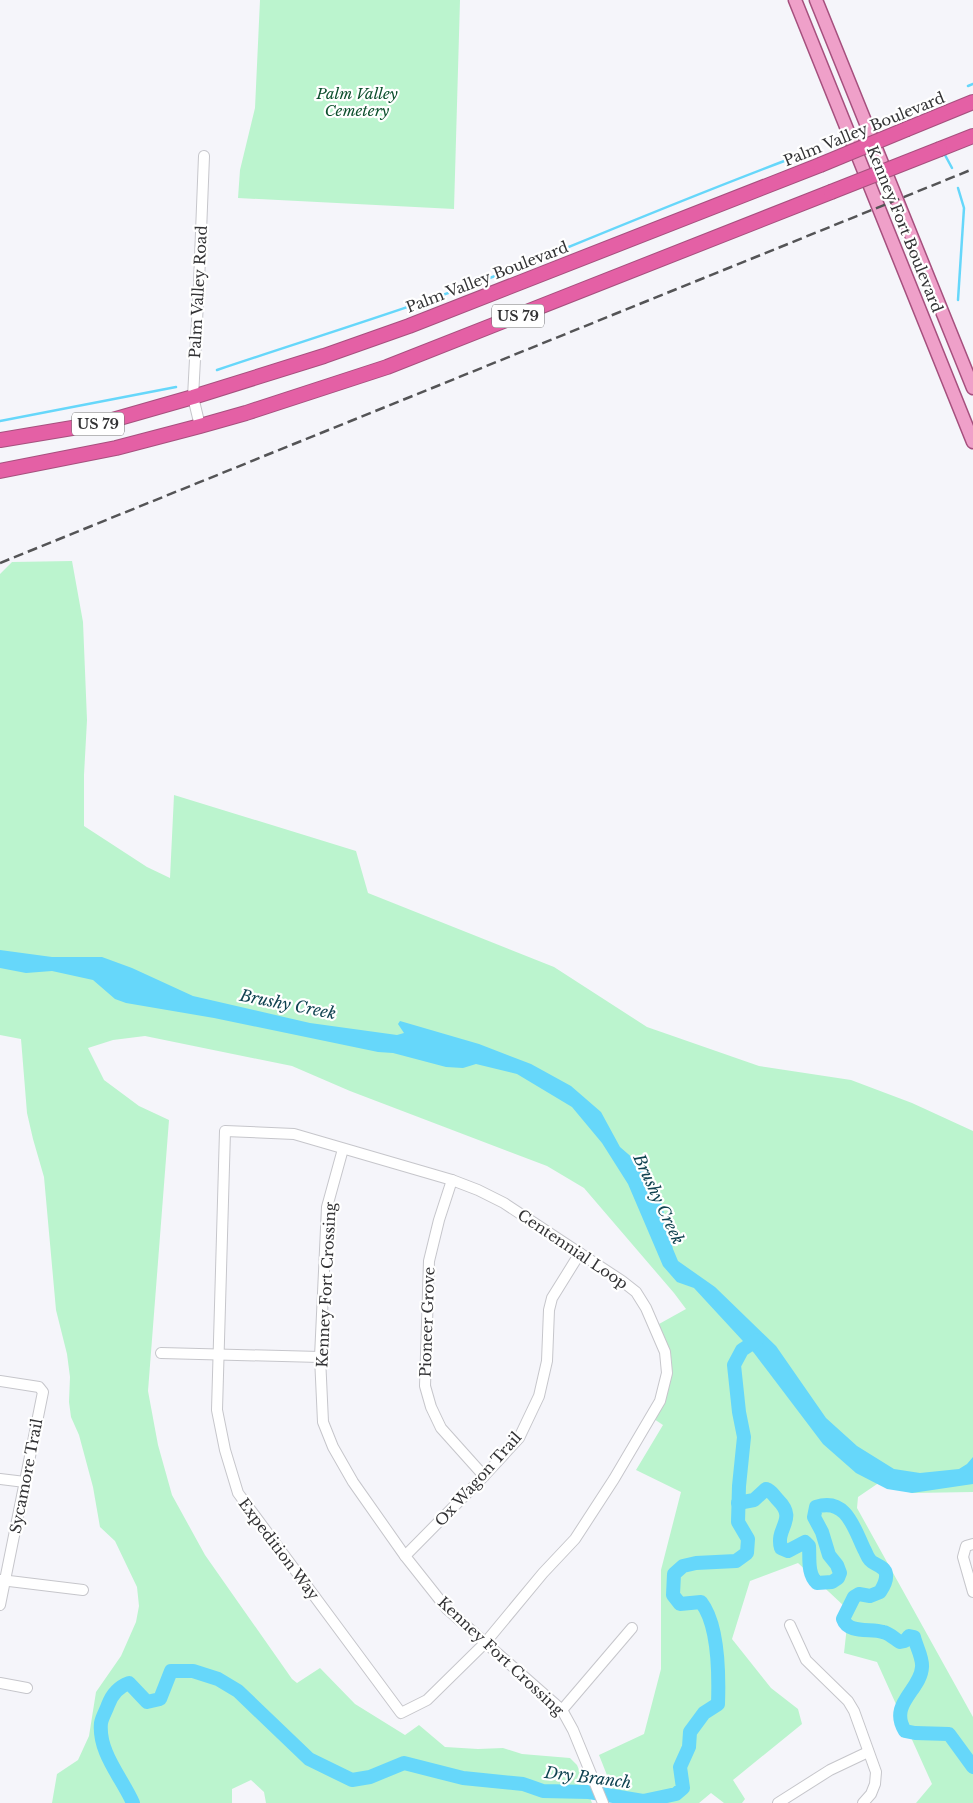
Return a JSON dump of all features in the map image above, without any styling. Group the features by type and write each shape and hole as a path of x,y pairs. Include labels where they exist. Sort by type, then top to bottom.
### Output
{"highway":[{"name":"Palm Valley Boulevard","path":"0,440 102,423 193,397 316,358 408,326 973,102"},
{"name":"US 79","path":"0,471 116,448 200,426 387,367 973,136"}],"main road":[{"name":"Kenney Fort Boulevard","path":"795,0 973,442"},
{"name":"Kenney Fort Boulevard","path":"816,0 973,388"}],"street":[{"name":"Palm Valley Road","path":"200,426 193,397 200,283 204,156"},
{"name":"Centennial Loop","path":"225,1130 294,1134 452,1180 478,1190 504,1203 622,1281 636,1292 646,1308 665,1352 667,1373 660,1401 575,1539 543,1573 485,1643"},
{"name":"Expedition Way","path":"225,1130 217,1410 225,1450 238,1494 401,1713 427,1700 485,1643"},
{"name":"Kenney Fort Crossing","path":"344,1149 328,1207 320,1357 323,1422 333,1447 353,1482 405,1556 447,1609 562,1710 573,1730 603,1803"},
{"name":"Pioneer Grove","path":"452,1180 439,1220 429,1261 425,1386 431,1407 441,1428 484,1476"},
{"name":"Ox Wagon Trail","path":"405,1556 519,1438 539,1396 548,1362 549,1310 552,1298 580,1253"},
{"path":"161,1353 320,1357"},
{"name":"Sycamore Trail","path":"0,1381 40,1387 43,1392 3,1580 0,1605"},
{"path":"0,1479 25,1482"},
{"path":"973,1544 966,1546 963,1557 973,1592"},
{"path":"3,1580 83,1590"},
{"path":"790,1625 806,1660 848,1701 854,1711 876,1772 875,1784 871,1794 863,1803"},
{"path":"562,1710 632,1628"},
{"path":"0,1683 27,1688"},
{"path":"778,1803 830,1770 868,1752"}],"green space":[{"name":"Palm Valley Cemetery","path":"260,0 460,0 454,209 238,198 240,170 255,108"},
{"path":"72,561 83,622 87,720 84,826 147,867 170,878 174,795 356,851 368,893 554,967 647,1027 759,1066 851,1080 912,1103 973,1131 973,1492 912,1493 880,1482 858,1497 857,1508 973,1717 973,1803 916,1803 932,1784 877,1662 844,1653 847,1626 844,1606 798,1563 750,1581 732,1639 771,1688 798,1709 802,1724 733,1780 745,1799 742,1803 724,1803 711,1793 699,1803 618,1803 599,1755 644,1734 661,1669 661,1570 681,1492 636,1470 663,1425 654,1419 668,1387 672,1370 670,1352 659,1324 686,1309 584,1188 547,1166 350,1091 292,1066 145,1036 113,1040 88,1048 104,1080 139,1106 169,1120 148,1391 158,1445 172,1495 205,1555 292,1679 297,1683 320,1668 355,1704 405,1735 419,1725 445,1747 503,1748 522,1754 570,1758 577,1765 592,1803 266,1803 264,1792 251,1780 232,1789 232,1803 52,1803 57,1774 78,1760 89,1736 96,1692 121,1656 136,1622 139,1606 137,1587 115,1541 100,1527 93,1487 79,1435 71,1417 69,1402 70,1377 67,1354 56,1310 44,1177 27,1113 21,1039 0,1035 0,574 12,562"}],"water":[{"name":"Brushy Creek","path":"0,950 52,957 102,957 132,968 193,996 310,1023 397,1035 404,1033 398,1024 400,1021 479,1044 531,1064 571,1086 601,1112 620,1147 635,1160 657,1186 673,1249 678,1261 715,1287 776,1346 826,1418 857,1446 894,1469 920,1473 959,1469 973,1457 973,1484 912,1493 887,1489 856,1473 823,1444 754,1353 694,1288 677,1282 663,1266 628,1184 602,1143 572,1107 517,1074 476,1064 463,1068 446,1067 393,1053 378,1052 214,1018 126,1003 115,999 93,980 52,971 26,973 0,968"}],"waterway":[{"path":"968,86 973,84"},
{"path":"918,106 943,96"},
{"path":"217,370 471,285 811,151"},
{"path":"945,155 952,168"},
{"path":"958,188 964,208 958,300"},
{"path":"0,421 176,387"},
{"name":"Dry Branch","path":"133,1803 107,1754 101,1734 101,1723 110,1701 119,1689 129,1683 147,1702 160,1699 171,1671 193,1671 218,1679 238,1691 309,1759 352,1780 370,1777 404,1763 463,1778 523,1784 543,1791 589,1792 643,1801 676,1794 683,1788 680,1767 689,1747 690,1732 704,1713 718,1704 718,1679 715,1637 707,1612 701,1602 680,1604 673,1595 674,1574 683,1566 696,1563 736,1561 747,1553 748,1539 738,1522 739,1486 744,1437 739,1412 734,1365 742,1350 757,1340"},
{"path":"738,1503 754,1500 766,1489 771,1492 784,1507 786,1513 781,1534 781,1548 788,1551 805,1542 809,1546 810,1566 812,1575 817,1583 832,1582 838,1578 840,1573 837,1565 829,1555 822,1532 814,1517 816,1507 835,1506 848,1516 868,1557 872,1562 884,1569 886,1577 880,1592 870,1596 859,1594 854,1597 843,1619 850,1627 885,1633 900,1642 905,1641 909,1636 914,1637 922,1667 917,1683 900,1713 905,1731 949,1734 973,1767"}],"railway":[{"path":"0,563 973,169"}]}
